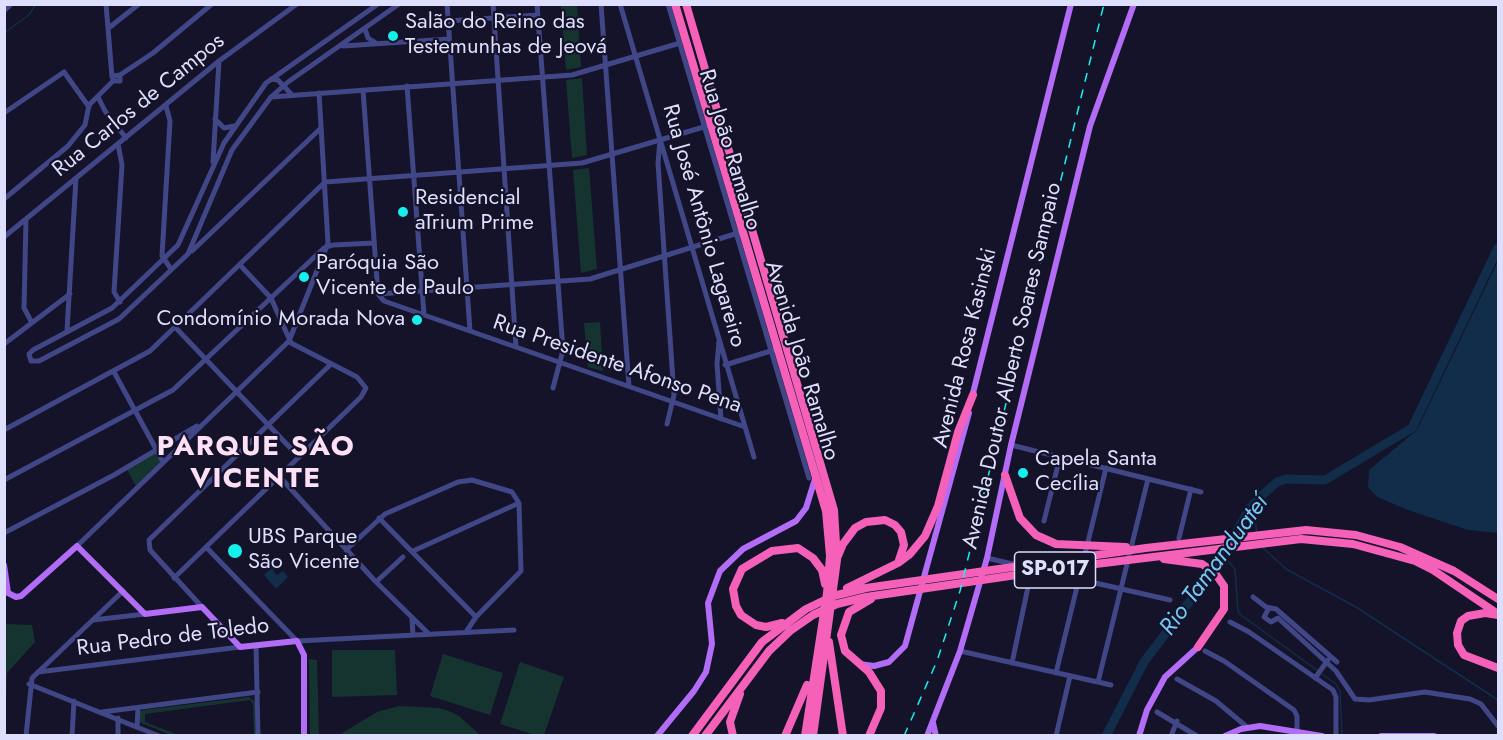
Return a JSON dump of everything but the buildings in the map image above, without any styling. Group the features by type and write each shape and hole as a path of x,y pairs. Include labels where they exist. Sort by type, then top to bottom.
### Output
{"highway":[{"name":"Avenida João Ramalho","path":"675,4 683,43 829,531 830,594 813,670 805,735"},
{"name":"Avenida João Ramalho","path":"686,4 831,492 837,560 813,735"},
{"path":"683,43 695,50 711,91"},
{"path":"708,125 720,117"},
{"path":"787,621 766,627 756,625 741,615 734,598 734,582 742,569 749,563 779,549 798,548 818,563 830,594 898,562 919,544 938,506 958,432 973,395"},
{"path":"1005,475 1015,508 1036,535 1056,544 1146,548"},
{"path":"837,560 843,544 859,525 876,520 890,522 901,532 902,553 898,562"},
{"name":"SP-017","path":"692,735 762,642 787,621 830,594 1146,548 1306,531 1356,535 1401,547 1454,571 1498,599"},
{"name":"SP-017","path":"705,735 779,641 813,615 837,604 882,594 1301,539 1353,544 1415,561 1433,570 1498,614"},
{"path":"1145,558 1194,562 1215,573 1224,586 1226,602 1220,618 1202,649"},
{"path":"869,735 881,708 882,696 876,679 845,651 841,635 845,618 855,607 882,594"},
{"path":"1498,614 1485,613 1468,616 1461,621 1457,633 1458,645 1464,655 1498,668"},
{"path":"827,632 843,735"},
{"path":"785,735 813,670"},
{"path":"732,735 730,722 744,683"}],"main road":[{"name":"Avenida Rosa Kasinski","path":"857,662 874,666 889,662 905,646 973,395 1071,4"},
{"name":"Avenida Doutor Alberto Soares Sampaio","path":"927,735 960,651 987,558 1011,445 1090,126 1134,4"},
{"path":"657,735 694,691 706,672 712,644 708,603 720,571 743,549 796,521 807,508 813,477"},
{"path":"4,565 5,585 10,595 16,597 25,595 77,546 145,614 202,607 240,647"},
{"path":"297,641 302,647 304,735"},
{"name":"Rua Pedro de Toledo","path":"240,647 297,641"},
{"path":"1139,735 1147,710 1165,677 1202,649"},
{"path":"933,722 936,735"},
{"path":"1225,735 1247,727 1281,728 1322,735"},
{"path":"1381,735 1434,735"}],"street":[{"path":"4,10 11,4"},
{"path":"106,4 116,77"},
{"path":"110,27 139,4"},
{"path":"4,199 68,146 82,130 89,106 116,77 153,53 212,4"},
{"name":"Rua Carlos de Campos","path":"4,237 219,61 297,4"},
{"path":"321,128 115,321 36,362 29,359 30,352 120,302 180,242 213,164 235,126 263,87 271,79 378,4"},
{"path":"188,254 232,150 271,97 283,86 399,4"},
{"path":"447,4 470,331"},
{"path":"493,4 516,347"},
{"path":"537,4 562,364 554,388"},
{"path":"600,4 629,386"},
{"name":"Rua José Antônio Lagareiro","path":"620,4 754,457"},
{"name":"Rua João Ramalho","path":"668,4 683,43"},
{"path":"448,21 538,15"},
{"path":"365,29 368,38 378,43"},
{"path":"341,46 449,39"},
{"path":"271,97 578,74 683,43"},
{"path":"213,164 219,61"},
{"path":"4,113 62,73 70,79 89,106"},
{"path":"271,79 292,95"},
{"path":"407,86 424,315"},
{"path":"263,87 271,97"},
{"path":"363,90 378,294 590,279 740,233"},
{"path":"77,546 289,341 328,246 319,93"},
{"path":"98,97 105,111 126,138"},
{"path":"166,106 170,121 162,260 171,269"},
{"path":"215,117 221,126 235,126"},
{"path":"4,430 148,352 325,182 582,163 708,125"},
{"path":"660,140 658,163 673,402 667,424"},
{"path":"118,144 123,165 114,292 120,302"},
{"path":"658,163 666,162"},
{"path":"67,332 76,178"},
{"path":"26,220 24,308 32,321"},
{"path":"201,223 213,229"},
{"path":"4,480 170,392 328,246 374,243"},
{"path":"310,261 320,267"},
{"path":"174,578 365,391 361,380 289,341 271,298 240,265"},
{"path":"4,344 70,294"},
{"name":"Rua Presidente Afonso Pena","path":"378,294 384,301 745,427"},
{"path":"175,327 298,456"},
{"path":"719,339 717,364 721,419"},
{"path":"717,364 726,365 775,350"},
{"path":"202,607 150,550 148,544 151,536 331,364"},
{"path":"114,372 163,462"},
{"path":"4,533 207,420"},
{"path":"1011,445 1201,492"},
{"path":"163,446 170,456"},
{"path":"1044,521 1060,457"},
{"path":"1056,673 1106,468"},
{"path":"279,476 376,582 429,634"},
{"path":"1098,682 1123,589 1148,479"},
{"path":"346,550 379,518 391,510 463,480 504,489 518,500 521,571 476,617 466,632"},
{"path":"1179,538 1191,489"},
{"path":"413,551 518,500"},
{"path":"379,518 476,617"},
{"path":"206,547 297,641"},
{"path":"376,582 404,557"},
{"path":"987,558 1170,600"},
{"path":"1012,663 1032,568"},
{"path":"26,735 29,684 38,672 123,591"},
{"path":"1253,597 1269,608 1276,609 1329,660 1355,699 1369,700 1431,692 1470,699 1480,705 1498,726"},
{"path":"1269,608 1264,617 1271,622 1278,618 1329,660 1337,662"},
{"path":"93,620 145,614"},
{"path":"412,618 413,635"},
{"path":"1230,622 1318,674 1335,694 1336,735"},
{"name":"Rua Pedro de Toledo","path":"297,641 311,638 514,630"},
{"name":"Rua Pedro de Toledo","path":"302,647 311,638"},
{"path":"256,646 258,735"},
{"name":"Rua Pedro de Toledo","path":"38,672 240,647"},
{"path":"1202,649 1224,661 1293,710 1297,716 1297,731"},
{"path":"960,651 1111,685"},
{"path":"1318,674 1329,660"},
{"path":"1056,735 1070,676"},
{"path":"1177,679 1216,701 1247,727"},
{"path":"29,684 159,735"},
{"path":"102,712 258,692"},
{"path":"72,735 74,701"},
{"path":"137,726 138,709"},
{"path":"1157,712 1177,721 1197,735"},
{"path":"118,718 118,735"},
{"path":"1171,735 1177,721"},
{"path":"1281,728 1285,735"}],"green space":[{"path":"561,5 577,5 581,67 566,70"},
{"path":"582,78 587,155 572,158 566,80"},
{"path":"589,168 597,269 581,273 573,170"},
{"path":"600,322 603,371 588,367 584,323"},
{"path":"156,450 163,462 136,486 126,468"},
{"path":"5,624 32,625 35,642 7,673 5,723"},
{"path":"332,650 395,650 397,695 332,697"},
{"path":"443,654 503,673 490,715 430,696"},
{"path":"309,659 317,660 319,735 310,735"},
{"path":"520,662 564,677 544,735 535,735 500,724"},
{"path":"249,697 255,702 256,735 254,735 253,704 250,700 145,714 145,722 178,735 171,735 139,722 140,712 143,710"},
{"path":"399,706 439,708 449,711 459,716 480,735 339,735 377,712"}],"water":[{"path":"1498,261 1498,533 1468,530 1408,510 1377,497 1368,487 1369,470 1417,430"},
{"path":"267,557 277,567 273,571 277,575 283,571 288,577 276,589 264,575 270,569 263,561"}],"waterway":[{"path":"4,33 29,15 36,4"},
{"name":"Rio Tamanduateí","path":"1106,736 1144,662 1217,565 1250,508 1258,499 1277,482 1286,479 1325,480 1412,428 1498,248"},
{"path":"1257,533 1254,512 1258,499"},
{"path":"1263,548 1286,569 1356,607 1498,700"},
{"path":"1223,555 1235,569 1238,611 1241,615 1318,671"},
{"path":"1322,674 1336,684 1340,691 1342,734"}],"railway":[{"path":"904,736 937,661 960,591 1104,4"}],"place":[{"name":"Salão do Reino das Testemunhas de Jeová","path":"393,36"},
{"name":"Residencial aTrium Prime","path":"403,212"},
{"name":"Paróquia São Vicente de Paulo","path":"304,277"},
{"name":"Condomínio Morada Nova","path":"417,320"},
{"name":"Capela Santa Cecília","path":"1023,473"},
{"name":"UBS Parque São Vicente","path":"235,551"}],"district":[{"name":"PARQUE SÃO VICENTE","path":"256,464"}]}
